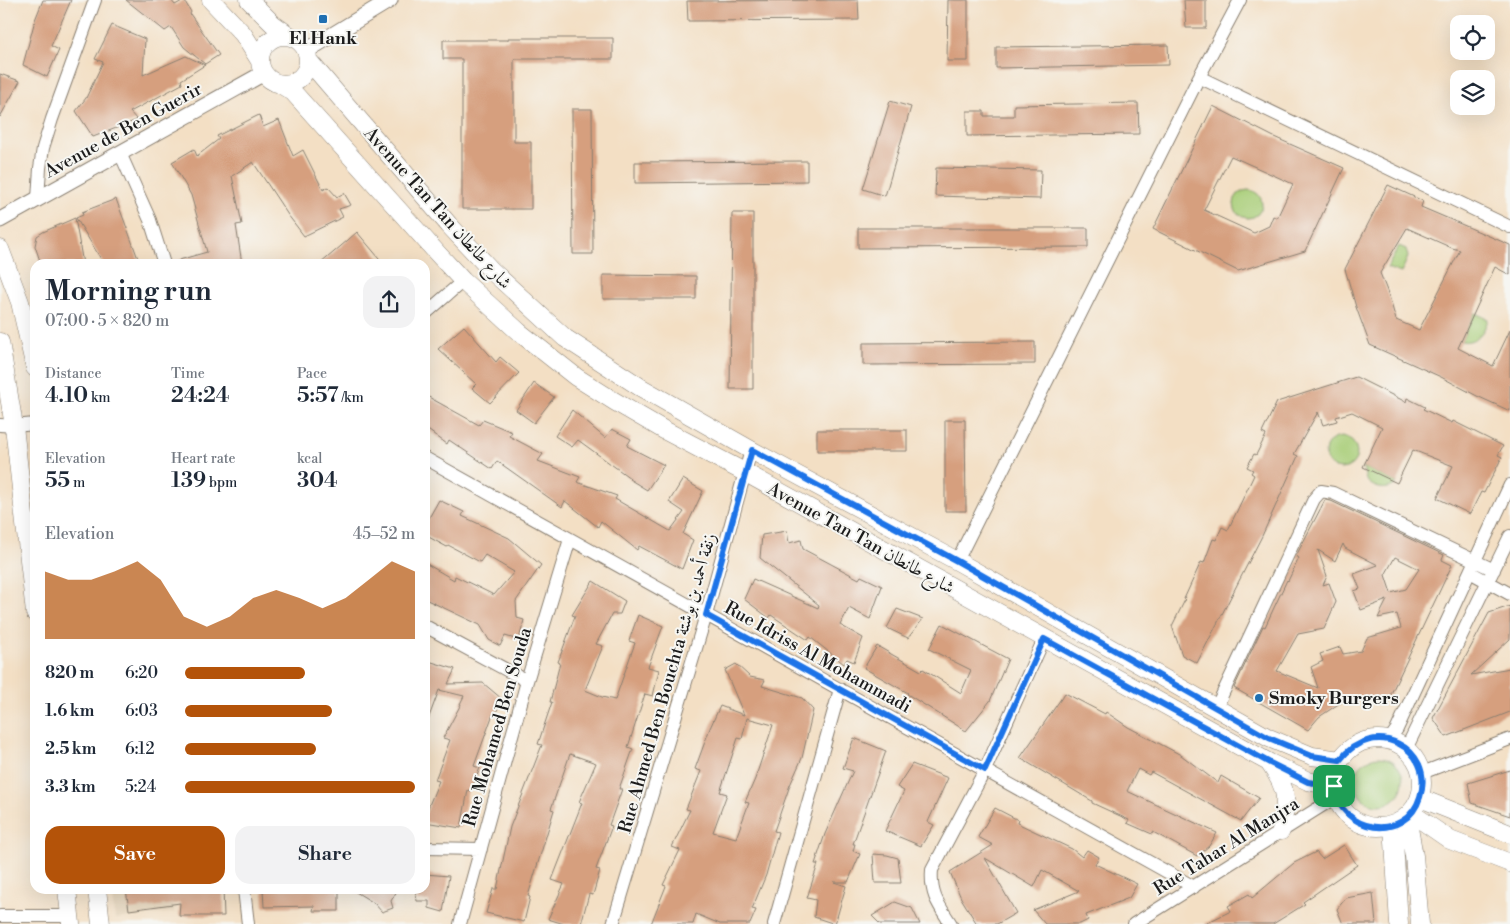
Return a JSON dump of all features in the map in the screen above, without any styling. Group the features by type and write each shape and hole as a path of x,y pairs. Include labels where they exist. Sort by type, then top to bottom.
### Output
{"main road":[{"path":"211,0 243,34 262,67 274,82 289,84 303,76 307,68 302,50 286,37 278,38 265,46 261,53 262,67"},
{"name":"Avenue Tan Tan شارع طانطان","path":"249,0 302,50 448,225 491,270 565,338 640,387 957,561 1216,708 1292,749 1312,756 1340,760"},
{"name":"Avenue Tan Tan شارع طانطان","path":"280,84 294,92 463,281 519,332 576,377 664,430 746,473 1270,763 1308,782 1335,792"},
{"path":"0,249 20,302 30,346"},
{"path":"0,342 7,426 30,580"},
{"path":"1370,740 1390,740 1406,749 1416,760 1422,773 1420,798 1404,818 1376,827 1358,823 1345,812 1335,792 1334,778 1340,760 1353,746 1370,740"},
{"path":"1270,763 1281,778 1286,795 1281,831"},
{"path":"1420,798 1510,834"},
{"path":"1404,818 1450,840 1510,863"},
{"path":"1399,924 1404,818"},
{"path":"1404,818 1414,856 1420,924"},
{"path":"68,894 71,920"},
{"path":"97,894 101,924"}],"street":[{"path":"38,199 40,168 49,126 95,0"},
{"path":"302,50 390,0"},
{"path":"957,561 1199,77 1240,0"},
{"name":"Avenue de Ben Guerir","path":"0,220 120,154 262,67"},
{"path":"1199,77 1510,227"},
{"path":"120,154 150,220 162,259"},
{"path":"430,310 463,281"},
{"path":"7,426 30,424"},
{"name":"Rue Ahmed Ben Bouchta زنقة أحمد بن بوشتة","path":"613,924 706,615 752,450"},
{"name":"Rue Idriss Al Mohammadi","path":"430,461 1194,886"},
{"path":"1390,740 1397,729 1510,485"},
{"path":"1216,708 1314,499 1321,491 1333,493 1472,566 1488,582 1510,594"},
{"path":"1406,749 1510,536"},
{"name":"Rue Mohamed Ben Souda","path":"460,924 527,681 570,539"},
{"path":"1472,566 1494,570"},
{"path":"430,629 527,681"},
{"path":"951,924 935,899 930,884 932,870 985,770 1044,639"},
{"path":"778,921 840,689"},
{"path":"1422,773 1510,739"},
{"name":"Rue Tahar Al Manjra","path":"1134,924 1281,831 1335,792"},
{"path":"430,848 480,849"},
{"path":"245,894 248,924"},
{"path":"0,916 71,920"}],"shaded area":[{"path":"112,894 172,894 174,912 115,919"}],"green space":[{"path":"1248,190 1258,194 1262,204 1258,214 1248,218 1238,214 1234,204 1238,194"},
{"path":"1399,246 1406,249 1408,257 1401,273 1387,268"},
{"path":"1475,313 1488,319 1485,328 1475,339 1461,341"},
{"path":"1341,437 1352,442 1357,453 1352,464 1341,469 1330,464 1325,453 1330,442"},
{"path":"1363,467 1397,483 1389,488 1373,486 1366,480"},
{"path":"1374,757 1384,757 1396,764 1403,776 1403,786 1396,798 1384,805 1374,805 1366,801 1359,794 1355,786 1355,776 1359,768 1366,761"}],"building":[{"path":"43,0 71,0 51,46 59,50 47,77 23,65 35,20"},
{"path":"126,0 171,0 175,5 184,0 191,12 190,14 219,55 205,64 184,47 171,27 165,31"},
{"path":"858,0 859,20 688,21 687,1"},
{"path":"948,0 968,0 968,61 947,61"},
{"path":"1184,0 1206,0 1206,28 1186,28"},
{"path":"112,25 145,39 143,75 186,56 205,65 181,80 182,84 130,112 137,120 93,137 76,111 86,98 103,62 95,59"},
{"path":"508,38 613,38 613,59 514,59 514,142 531,142 531,209 462,209 462,59 443,59 443,40 508,40"},
{"path":"1168,45 1169,65 996,68 996,47"},
{"path":"0,74 20,81 0,117"},
{"path":"890,101 911,107 885,196 863,189"},
{"path":"1138,103 1139,134 967,136 967,111 984,111 984,116 1014,116 1014,105"},
{"path":"1213,106 1274,137 1344,168 1305,251 1238,271 1153,229","holes":["1231,156 1293,184 1277,218 1273,216 1269,226 1254,233 1204,210"]},
{"path":"572,109 592,109 593,254 573,254"},
{"path":"259,115 263,127 279,120 293,156 303,150 323,190 328,187 337,197 344,193 351,205 339,209 343,217 304,236 253,162 232,176 242,224 236,225 241,259 182,259 207,252 191,195 172,162 194,149 197,156 219,139 217,136"},
{"path":"807,161 807,181 635,183 635,162"},
{"path":"936,168 1041,170 1040,199 935,196"},
{"path":"1388,185 1423,201 1421,207 1510,245 1510,275 1495,267 1458,348 1493,366 1510,330 1510,411 1370,345 1345,269","holes":["1407,228 1460,250 1419,330 1396,320 1380,273"]},
{"path":"116,199 138,259 101,259 76,218 83,215 82,212"},
{"path":"732,213 753,213 753,389 730,389"},
{"path":"75,218 82,259 39,259 35,246 37,236"},
{"path":"858,228 1088,228 1088,247 858,248"},
{"path":"357,232 380,259 326,259"},
{"path":"603,275 696,276 696,299 603,299"},
{"path":"464,326 496,362 500,357 519,373 490,403 472,388 476,384 438,349"},
{"path":"1035,342 1035,364 863,365 863,343"},
{"path":"1356,377 1406,402 1407,398 1425,407 1423,409 1452,423 1453,421 1503,446 1498,455 1502,457 1484,493 1481,492 1470,514 1437,498 1453,466 1413,450 1397,483 1363,467 1382,427 1352,412 1336,417 1337,421 1323,425 1318,412 1294,454 1298,456 1262,536 1197,663 1182,655 1172,626 1201,562 1204,563 1213,539 1216,540 1222,527 1228,530 1254,475 1251,473 1253,470 1247,467 1254,454 1256,455 1266,435 1262,433 1277,402"},
{"path":"534,383 554,397 534,423 516,410"},
{"path":"430,398 479,425 483,420 512,432 509,436 543,454 538,461 580,477 577,482 617,496 615,499 670,531 684,512 669,502 683,479 703,491 683,534 693,540 682,569 639,546 637,550 601,521 598,527 565,501 562,507 497,461 492,469 449,440 447,444 430,432"},
{"path":"572,410 605,438 612,429 631,439 627,446 664,465 647,490 629,479 578,440 572,447 555,436"},
{"path":"945,420 965,420 966,511 945,511"},
{"path":"817,430 907,430 907,451 817,451"},
{"path":"439,500 464,512 462,516 509,538 541,565 516,601 517,618 524,620 519,640 505,636 500,646 489,640 480,625 430,601 430,566 454,580 455,576 494,595 514,572 485,555 480,562 430,538 430,516"},
{"path":"1325,500 1331,501 1444,555 1442,560 1452,565 1389,698 1362,698 1340,703 1319,717 1308,730 1234,688 1263,626 1265,627 1299,558 1296,556","holes":["1343,544 1345,548 1378,565 1354,574 1360,589 1354,591 1361,610 1387,600 1378,618 1397,614 1401,628 1367,638 1361,651 1343,654 1340,647 1320,654 1323,661 1311,667 1318,688 1277,671 1298,634 1324,629 1336,602 1329,583 1323,585 1327,576 1318,550 1335,561","1395,557 1419,569 1406,589 1391,593 1385,575"]},
{"path":"787,531 789,543 801,540 803,549 859,579 861,576 882,586 870,619 849,608 840,625 863,638 854,662 847,659 844,664 810,637 808,640 771,615 769,618 744,599 753,579 818,608 819,605 760,558 762,535"},
{"path":"593,581 625,601 620,614 612,614 596,644 603,646 585,690 615,700 635,643 629,641 638,615 663,626 648,667 659,670 653,696 645,694 628,747 633,749 619,789 622,789 609,825 612,826 596,869 600,870 593,895 589,894 581,924 564,924 548,919 564,884 552,880 582,803 579,802 596,763 570,754 551,809 554,810 528,896 530,897 524,922 486,913 493,889 497,889 510,827 542,745 538,744 552,702 550,702 560,663 558,662 575,616 572,615"},
{"path":"1510,606 1510,639 1471,675 1510,668 1510,712 1446,737 1433,718 1489,613"},
{"path":"897,609 923,619 908,638 887,628"},
{"path":"942,624 1008,659 990,701 966,731 908,693 864,668 877,646 921,671 923,669 961,693 971,670 929,649"},
{"path":"430,662 455,669 448,684 483,683 502,699 495,715 493,714 474,766 480,768 471,791 468,790 461,828 430,823 430,803 439,781 435,780 450,740 443,738 464,696 439,690 430,714"},
{"path":"736,664 750,677 765,680 762,686 802,698 813,710 802,758 790,785 774,831 778,832 766,875 752,909 756,910 750,924 720,924 696,914 693,924 651,924 666,886 663,885 680,850 672,847 690,810 686,809 701,771 695,769 710,728 720,706 744,715 725,670","holes":["747,718 773,725 755,779 745,802 749,803 736,838 713,832 727,794 720,792 738,738 742,739"]},
{"path":"1065,693 1105,714 1106,712 1128,727 1181,755 1218,783 1221,776 1259,798 1241,821 1151,772 1149,775 1138,769 1127,791 1217,833 1209,846 1197,856 1153,832 1152,834 1127,823 1129,820 1092,803 1092,801 1020,758"},
{"path":"854,738 886,751 853,844 855,844 853,851 860,854 848,882 834,882 846,886 835,924 814,917 816,900 807,898 818,864 815,864 825,834 853,771 843,768"},
{"path":"912,764 948,778 928,822 934,825 921,846 885,831 904,791 897,787"},
{"path":"1510,770 1510,816 1472,803 1468,783"},
{"path":"995,808 1018,820 1017,823 1072,849 1082,857 1087,850 1099,857 1095,864 1137,884 1129,898 1086,915 1088,920 1080,924 1045,924 1033,910 1079,891 1042,870 1034,887 985,858 1016,913 997,924 977,924 961,898 950,872 993,845 978,837"},
{"path":"1344,845 1357,865 1303,902 1305,904 1273,924 1204,924 1231,911 1228,906 1249,894 1252,898 1294,863 1316,852 1322,859"},
{"path":"873,854 898,858 901,883 875,883"},
{"path":"430,874 449,876 443,912 429,908 429,901 417,901 416,894 430,894"},
{"path":"1373,893 1376,924 1343,924 1337,909 1346,898"},
{"path":"127,894 223,894 224,916 179,916 180,903 129,910"},
{"path":"263,894 339,894 339,911 313,911 314,906 264,907"},
{"path":"359,894 395,894 391,901 393,908 382,912 374,903"},
{"path":"895,902 912,908 920,924 880,924 872,916"}],"place":[{"name":"El Hank","path":"323,19"},
{"name":"Smoky Burgers","path":"1259,698"}],"route":[{"path":"752,450 957,561 1269,738 1312,756 1340,760 1353,746 1361,742 1380,739 1390,740 1412,754 1422,773 1422,790 1416,806 1400,822 1384,827 1367,826 1351,818 1340,805 1334,786 1308,782 1270,763 1044,639 985,770 706,615 752,450"}]}
